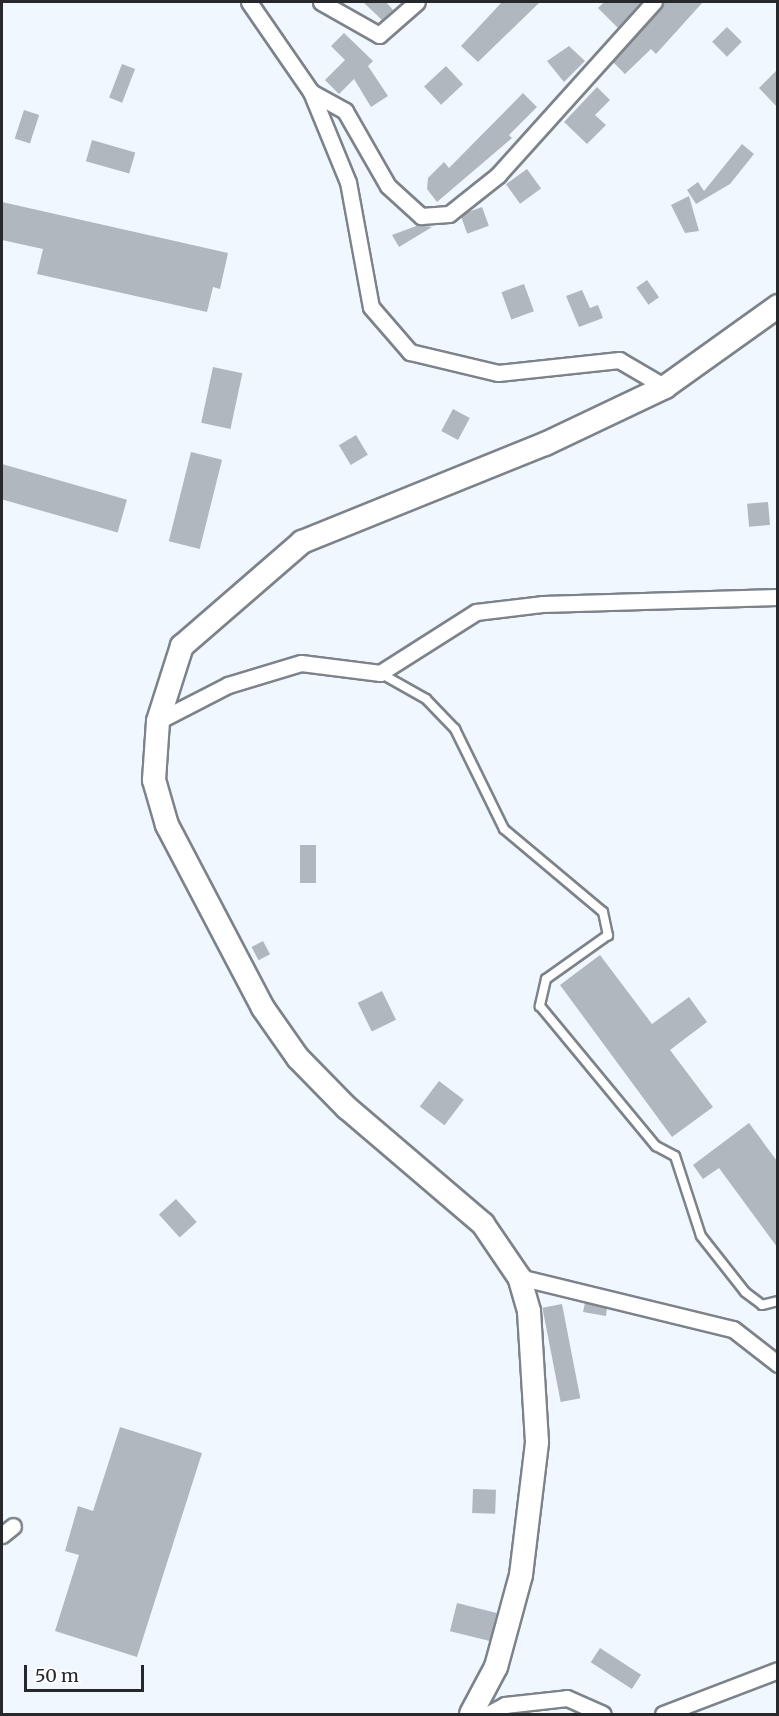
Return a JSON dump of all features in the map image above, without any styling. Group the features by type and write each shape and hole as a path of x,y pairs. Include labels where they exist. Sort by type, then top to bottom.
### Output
{"street":[{"path":"249,2 311,92 348,182 371,307 410,352 498,373 619,360 665,387"},
{"path":"321,2 379,35 417,2"},
{"path":"311,92 345,111 388,186 421,216 449,214 498,176 654,2"},
{"path":"471,1714 496,1667 516,1603 537,1442 529,1311 519,1277 483,1224 347,1108 298,1058 263,1008 167,825 154,780 158,721 183,646 302,542 545,444 665,387 777,306"},
{"path":"158,721 228,685 301,663 380,673 476,612 542,604 777,597"},
{"path":"519,1277 732,1329 777,1364"},
{"path":"663,1714 777,1670"},
{"path":"488,1714 505,1705 567,1698 603,1714"}],"lane":[{"path":"380,673 426,699 455,729 504,830 603,912 608,935 546,979 540,1006 656,1146 675,1156 701,1236 745,1292 762,1305 777,1301"}],"building":[{"path":"363,2 386,2 393,10 382,20"},
{"path":"502,2 540,2 478,62 461,46"},
{"path":"604,2 641,2 618,28 598,8"},
{"path":"663,2 703,2 656,54 651,49 625,74 613,62"},
{"path":"727,27 742,42 727,57 712,42"},
{"path":"344,33 373,61 368,66 388,96 371,107 354,79 339,94 325,80 345,60 331,46"},
{"path":"569,46 585,61 564,82 547,61"},
{"path":"122,64 135,69 122,103 109,98"},
{"path":"446,66 463,84 441,105 424,86"},
{"path":"777,70 777,107 759,88"},
{"path":"597,87 610,100 595,115 606,125 587,144 564,122"},
{"path":"523,93 537,107 509,135 512,138 437,202 427,189 428,178 444,162 449,168"},
{"path":"24,110 39,115 30,143 15,139"},
{"path":"92,140 135,152 129,174 86,161"},
{"path":"742,144 754,154 730,184 696,204 687,190 698,182 704,191"},
{"path":"527,169 541,188 520,204 506,184"},
{"path":"689,196 699,231 685,233 671,205"},
{"path":"2,202 228,253 220,289 213,287 207,312 37,274 43,249 2,240"},
{"path":"482,207 489,226 467,234 460,215"},
{"path":"419,225 432,227 399,247 392,235"},
{"path":"647,280 659,297 648,305 636,287"},
{"path":"524,284 534,311 511,319 501,292"},
{"path":"582,290 590,308 598,305 603,318 579,327 566,296"},
{"path":"213,367 242,373 230,429 201,423"},
{"path":"453,409 470,418 458,440 441,431"},
{"path":"356,435 368,455 351,465 339,445"},
{"path":"191,452 222,460 200,549 169,541"},
{"path":"2,464 127,500 118,533 2,499"},
{"path":"768,502 770,525 749,527 747,504"},
{"path":"300,845 316,845 316,883 300,883"},
{"path":"263,941 270,954 259,960 252,947"},
{"path":"600,955 652,1024 689,997 707,1022 670,1050 713,1107 672,1137 560,985"},
{"path":"382,991 396,1020 372,1032 358,1003"},
{"path":"439,1081 464,1100 444,1125 420,1107"},
{"path":"749,1123 777,1161 777,1247 719,1168 703,1179 693,1165"},
{"path":"176,1199 197,1222 180,1237 159,1214"},
{"path":"585,1303 607,1308 606,1316 583,1312"},
{"path":"562,1304 580,1398 561,1402 542,1308"},
{"path":"120,1427 202,1453 137,1657 55,1631 79,1555 65,1551 78,1506 93,1511"},
{"path":"473,1489 496,1490 495,1514 472,1513"},
{"path":"457,1603 497,1613 490,1641 450,1631"},
{"path":"600,1648 641,1675 632,1689 591,1662"}]}
